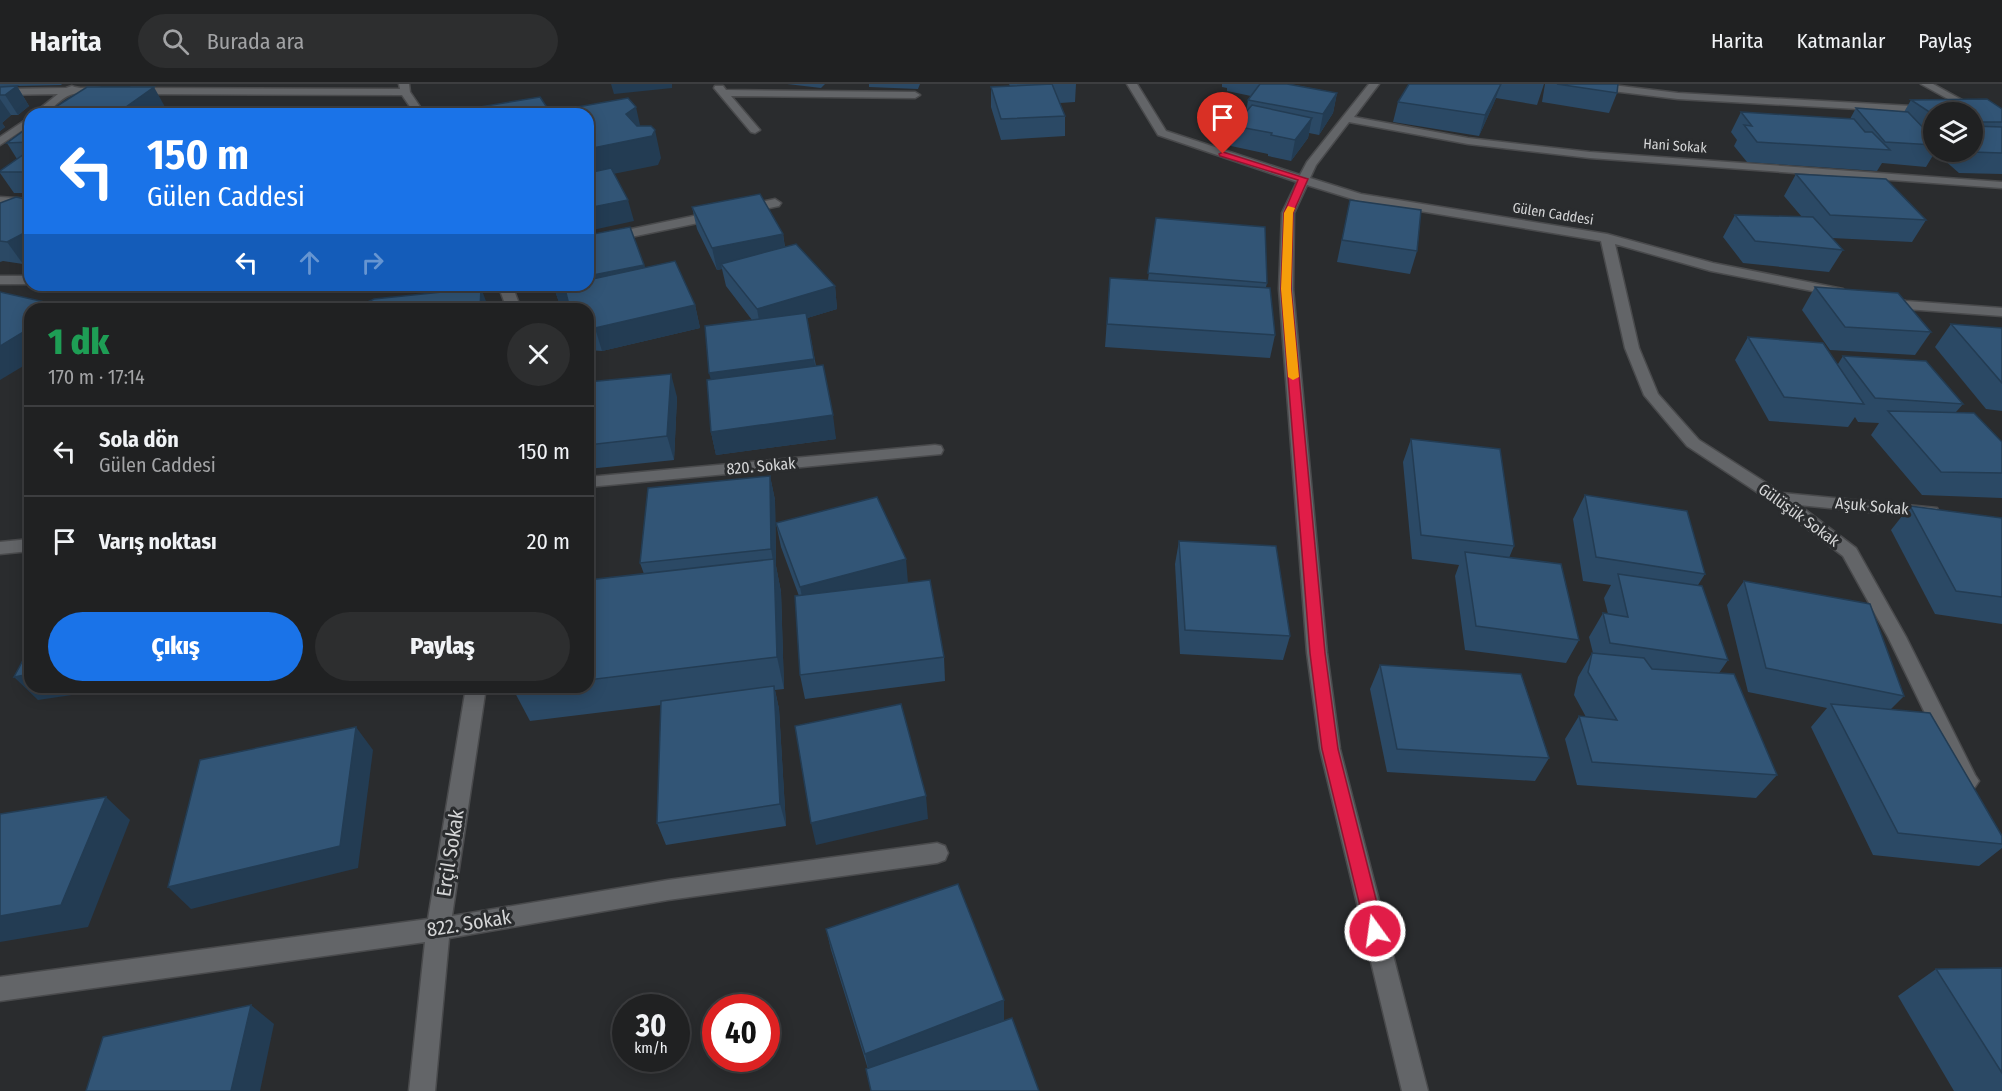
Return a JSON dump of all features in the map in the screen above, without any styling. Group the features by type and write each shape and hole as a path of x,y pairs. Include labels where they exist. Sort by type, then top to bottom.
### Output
{"street":[{"name":"Gülen Caddesi","path":"1132,84 1162,133 1359,197 1607,238 1711,267 1849,294"},
{"path":"1374,84 1311,165 1288,213 1286,289 1317,653 1330,749 1415,1091"},
{"path":"1579,84 1678,96 1923,110"},
{"path":"1926,84 1959,102"},
{"path":"46,108 74,88"},
{"path":"0,92 74,88 405,88 417,108"},
{"path":"721,88 915,95"},
{"path":"721,88 755,130"},
{"path":"1983,115 2002,126"},
{"name":"Hani Sokak","path":"1348,119 1467,141 1590,155 2002,185"},
{"path":"0,142 24,124"},
{"path":"0,201 24,203"},
{"path":"594,241 775,203"},
{"name":"Gülüşük Sokak","path":"1607,238 1632,348 1651,395 1693,443 1778,498 1850,552 1897,636 1974,794"},
{"path":"0,280 24,280"},
{"path":"1872,298 1906,305 2002,312"},
{"name":"820. Sokak","path":"594,481 935,450"},
{"name":"Aşuk Sokak","path":"1778,498 1943,513"},
{"path":"0,548 24,546"},
{"name":"Erçil Sokak","path":"422,1091 438,929 475,693"},
{"name":"822. Sokak","path":"0,988 438,929 668,890 937,853"}],"building":[{"path":"1052,84 1065,116 1001,119 991,87"},
{"path":"1260,84 1287,84 1337,93 1323,114 1248,100"},
{"path":"1409,84 1501,84 1485,115 1398,102"},
{"path":"1557,84 1618,84 1617,93"},
{"path":"17,86 5,95 0,95 0,87"},
{"path":"87,87 154,87 124,108 54,108"},
{"path":"540,97 547,108 474,108"},
{"path":"628,98 636,107 626,114 637,126 651,126 655,130 652,136 594,148 594,108 572,108"},
{"path":"1987,99 2002,109 2002,122 1983,122 1983,102 1923,102 1923,108 1911,100"},
{"path":"1252,105 1312,118 1295,140 1234,126"},
{"path":"1856,108 1908,112 1923,128 1923,144 1885,142"},
{"path":"1741,112 1854,119 1865,132 1872,132 1890,150 1757,142 1744,125 1752,126"},
{"path":"1983,126 2002,127 2002,153 1983,152"},
{"path":"24,130 24,142 7,143"},
{"path":"24,154 24,172 0,171"},
{"path":"611,168 628,200 594,207 594,172"},
{"path":"1796,174 1886,179 1926,220 1830,215"},
{"path":"760,194 783,234 712,248 692,207"},
{"path":"16,197 24,199 24,233 7,242 0,241 0,203"},
{"path":"1350,200 1421,210 1417,251 1342,240"},
{"path":"1735,215 1813,217 1843,250 1755,241"},
{"path":"1156,218 1265,227 1267,283 1148,273"},
{"path":"630,227 644,265 594,275 594,234"},
{"path":"796,244 835,286 757,309 721,264"},
{"path":"675,261 695,305 594,328 594,303 568,303 566,291 594,291 594,279"},
{"path":"1110,278 1270,288 1275,335 1107,324"},
{"path":"1815,287 1898,293 1931,332 1845,327"},
{"path":"452,291 481,291 480,303 365,303 374,299"},
{"path":"0,292 49,303 24,303 24,332 0,346"},
{"path":"806,313 814,359 709,373 705,326"},
{"path":"1951,324 2002,328 2002,383"},
{"path":"1748,337 1823,343 1864,404 1784,397"},
{"path":"1843,356 1926,361 1963,404 1875,398"},
{"path":"823,365 833,415 711,432 707,380"},
{"path":"671,374 667,436 594,444 594,381"},
{"path":"1888,411 1974,413 2002,442 2002,473 1941,472"},
{"path":"1411,439 1500,449 1514,546 1421,535"},
{"path":"770,476 771,549 640,563 648,488"},
{"path":"1585,495 1687,511 1705,574 1596,557"},
{"path":"877,497 906,559 800,587 776,523"},
{"path":"1910,506 2002,518 2002,597 1956,591"},
{"path":"1179,541 1276,546 1290,636 1185,630"},
{"path":"1465,552 1561,564 1579,640 1476,626"},
{"path":"774,559 777,657 594,679 594,579"},
{"path":"1618,574 1702,586 1728,660 1610,643 1603,613 1628,617"},
{"path":"930,580 944,657 800,675 795,596"},
{"path":"1744,581 1870,604 1904,696 1766,668"},
{"path":"1592,653 1644,658 1652,669 1734,674 1777,775 1592,762 1579,716 1617,720 1588,672"},
{"path":"24,658 24,675 14,677"},
{"path":"1380,665 1521,674 1549,758 1397,749"},
{"path":"774,686 780,804 657,823 661,701"},
{"path":"901,704 926,796 811,823 795,726"},
{"path":"1831,704 1930,713 2002,836 2002,844 1898,833"},
{"path":"356,727 340,846 168,887 200,760"},
{"path":"106,797 61,905 0,916 0,814"},
{"path":"958,884 1004,1000 865,1054 826,929"},
{"path":"2002,968 2002,1073 1936,969"},
{"path":"251,1005 231,1091 86,1091 103,1037"},
{"path":"1012,1018 1039,1091 871,1091 866,1069"}],"slow traffic":[{"path":"1291,208 1288,213 1286,289 1293,377"}],"route":[{"path":"1223,154 1303,179 1288,213 1286,289 1308,525 1317,653 1330,749 1375,931"}]}
